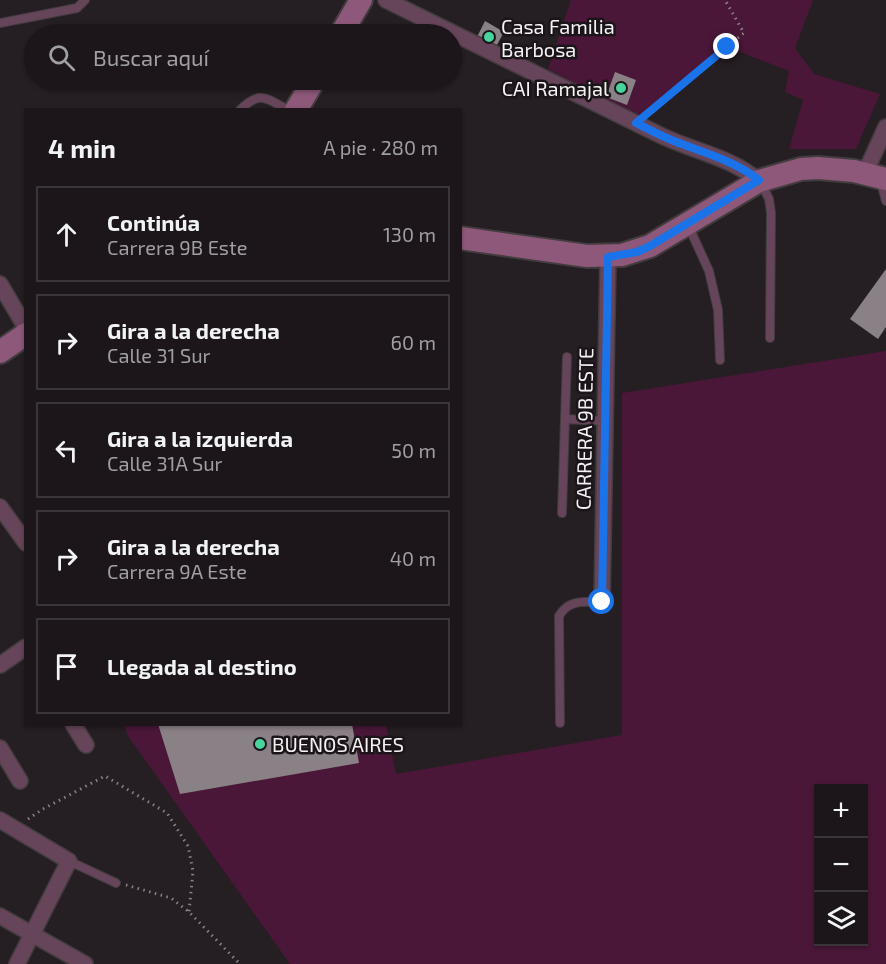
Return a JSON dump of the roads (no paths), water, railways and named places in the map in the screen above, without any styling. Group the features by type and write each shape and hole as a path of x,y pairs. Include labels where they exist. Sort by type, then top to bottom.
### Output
{"main road":[{"path":"347,24 361,0"},
{"path":"297,108 308,90"},
{"path":"462,238 608,257 650,246 759,180 801,169 837,169 877,176"},
{"path":"0,352 24,335"}],"street":[{"path":"386,0 435,24"},
{"path":"462,37 671,140 730,161 759,180"},
{"path":"877,176 886,127"},
{"name":"CARRERA 9B ESTE","path":"602,602 608,257"},
{"path":"0,284 24,325"},
{"path":"0,507 24,540"},
{"path":"0,665 24,648"},
{"path":"74,726 86,745"},
{"path":"0,748 20,781"},
{"path":"0,820 69,861 17,964"},
{"path":"0,916 85,964"}],"lane":[{"path":"0,23 77,8 85,0"},
{"path":"242,108 255,97 261,97 284,108"},
{"path":"877,176 886,201"},
{"path":"759,180 769,199 771,213 770,338"},
{"path":"687,224 709,271 718,310 720,360"},
{"path":"562,513 567,357"},
{"path":"565,418 605,421"},
{"path":"560,723 559,616 564,608 573,603 602,602"},
{"path":"69,861 116,883"}],"place":[{"name":"Casa Familia Barbosa","path":"489,37"},
{"name":"CAI Ramajal","path":"621,88"},
{"name":"BUENOS AIRES","path":"260,744"}]}
